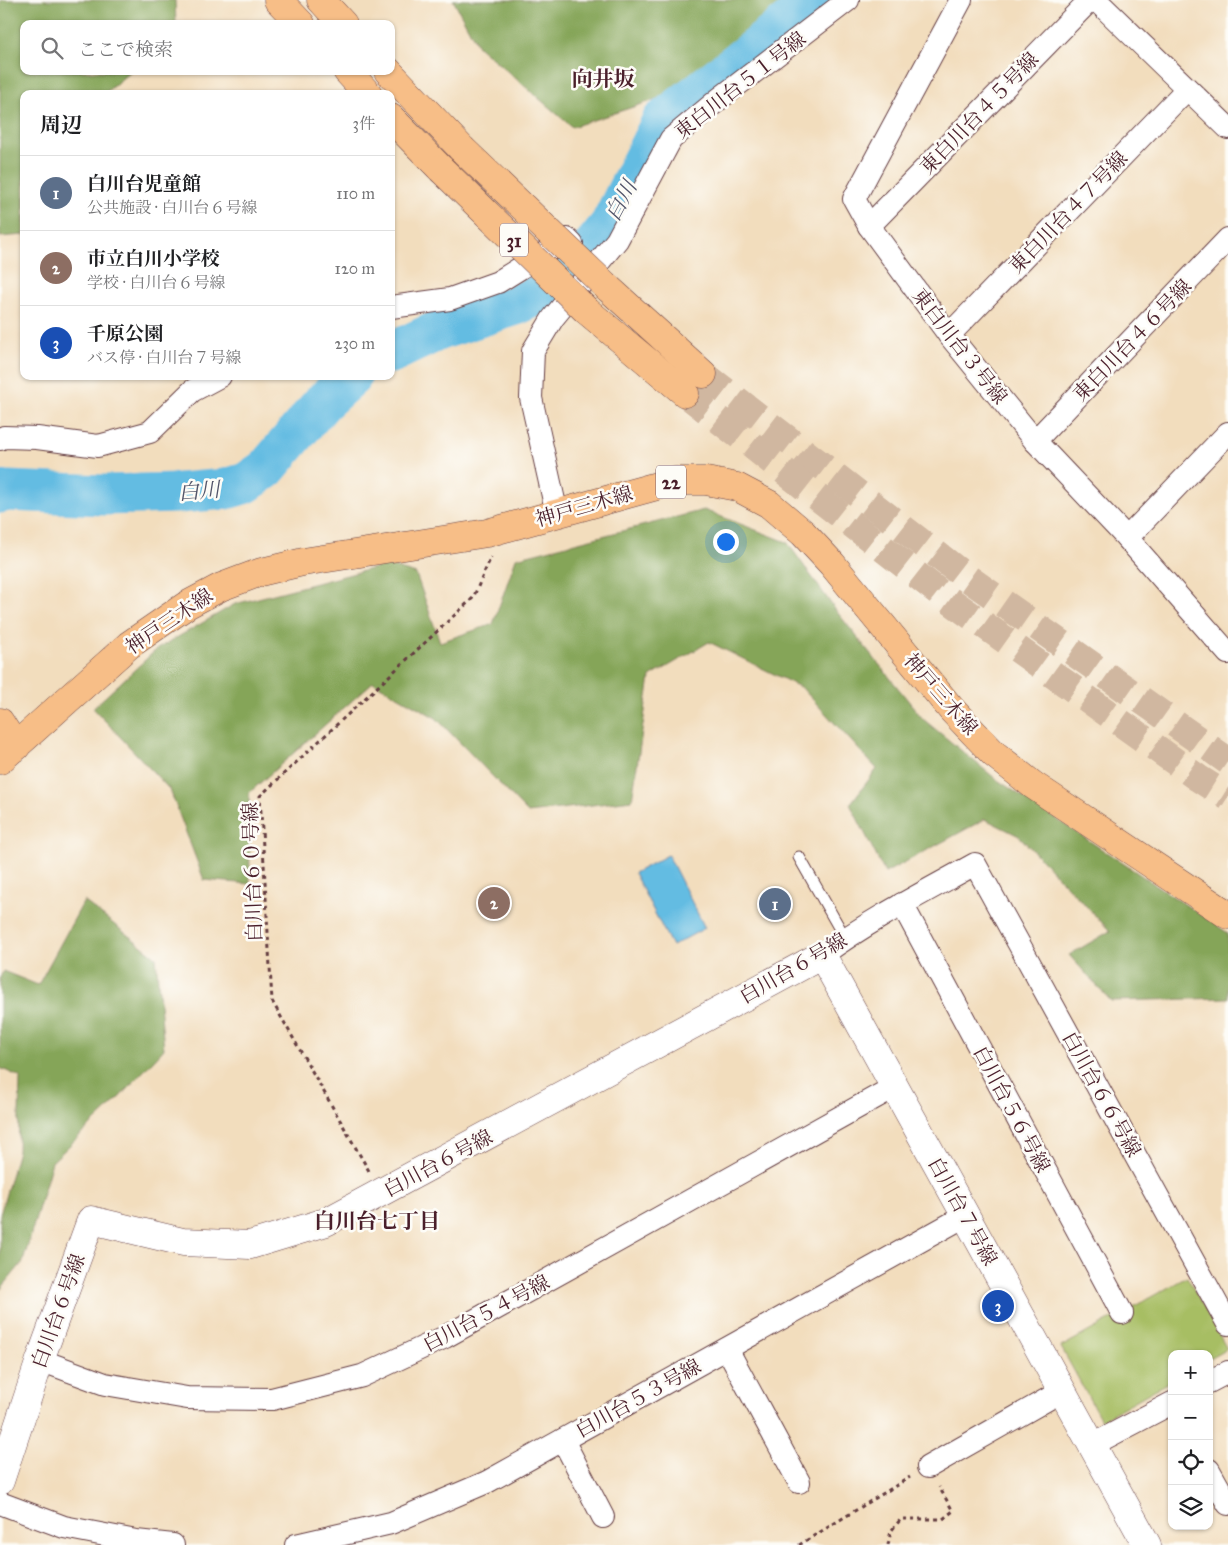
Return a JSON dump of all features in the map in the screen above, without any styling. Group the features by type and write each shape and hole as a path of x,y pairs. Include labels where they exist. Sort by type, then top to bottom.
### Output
{"main road":[{"path":"278,0 297,20"},
{"path":"321,0 339,20"},
{"path":"351,75 364,90"},
{"name":"31","path":"392,75 462,149 601,276 694,383 587,310 395,122"},
{"name":"神戸三木線","path":"8,753 129,645 180,610 221,587 261,572 303,562 487,533 675,481 706,481 737,487 769,504 803,533 832,564 952,710 994,754 1033,784 1228,915"},
{"path":"0,722 8,753"}],"street":[{"name":"東白川台５１号線","path":"557,514 531,398 533,351 553,318 601,276 617,240 671,139 719,99 848,0"},
{"name":"東白川台３号線","path":"961,0 854,199 869,226 949,335 1035,441 1224,638"},
{"name":"東白川台４５号線","path":"869,226 1090,0"},
{"path":"1096,0 1228,128"},
{"name":"東白川台４７号線","path":"949,335 1187,89"},
{"path":"395,306 450,299 498,282 567,239 601,276"},
{"name":"東白川台４６号線","path":"1035,441 1228,239"},
{"path":"0,439 4,437 37,438 98,446 150,432 192,391 213,380"},
{"path":"1127,538 1228,433"},
{"name":"白川台６号線","path":"0,1481 40,1360 91,1220 183,1242 250,1245 326,1222 822,955 845,938 902,904 975,864"},
{"name":"白川台６６号線","path":"975,864 1228,1324"},
{"name":"白川台５６号線","path":"902,904 1122,1313"},
{"name":"白川台７号線","path":"822,955 896,1086 965,1216 1147,1545"},
{"name":"白川台５４号線","path":"40,1360 105,1384 187,1398 272,1398 362,1376 445,1337 896,1086"},
{"name":"白川台５３号線","path":"296,1545 391,1523 487,1482 965,1216"},
{"path":"727,1349 799,1482"},
{"path":"1213,1380 1228,1372"},
{"path":"928,1466 1062,1391"},
{"path":"1092,1445 1168,1405"},
{"path":"563,1440 603,1518"},
{"path":"1213,1477 1228,1504"},
{"path":"0,1503 64,1527 136,1541 173,1545"}],"lane":[{"path":"799,857 845,938"}],"path":[{"name":"白川台６０号線","path":"382,1193 272,1001 260,796 473,598 504,528"},
{"path":"798,1545 928,1466 953,1511 943,1519 901,1520 891,1531 888,1545"}],"green space":[{"path":"1,0 175,0 176,20 20,20 20,75 126,75 109,90 20,90 20,235 0,237"},
{"path":"453,0 798,0 685,90 572,127 478,46"},
{"path":"704,510 787,542 837,612 923,719 996,779 1228,933 1228,998 1111,1001 1069,955 1110,931 1019,836 985,819 885,873 850,804 877,769 802,688 709,642 650,677 632,800 528,813 436,718 373,682 249,793 250,884 204,880 170,790 93,708 157,649 235,604 386,565 416,574 440,642 493,624 516,558"},
{"path":"84,901 156,957 164,1049 116,1101 52,1162 23,1262 0,1290 0,1215 18,1151 20,1077 0,1068 0,978 3,971 38,985"},
{"path":"1187,1277 1227,1349 1213,1357 1213,1350 1168,1350 1168,1382 1101,1420 1061,1347"}],"water":[{"path":"668,855 705,928 672,946 634,873"}],"waterway":[{"name":"白川","path":"395,351 439,330 516,305 562,284 610,225 662,121 817,0"},
{"name":"白川","path":"0,493 7,491 104,495 179,493 226,489 246,483 266,469 323,402 348,380"}],"tunnel":[{"path":"703,374 962,574 1228,761"},
{"path":"685,393 945,597 1198,778 1228,797"}],"place":[{"name":"市立白川小学校","path":"494,903"},
{"name":"白川台児童館","path":"775,904"},
{"name":"千原公園","path":"998,1306"}],"district":[{"name":"向井坂","path":"603,79"},
{"name":"白川台七丁目","path":"377,1221"}]}
